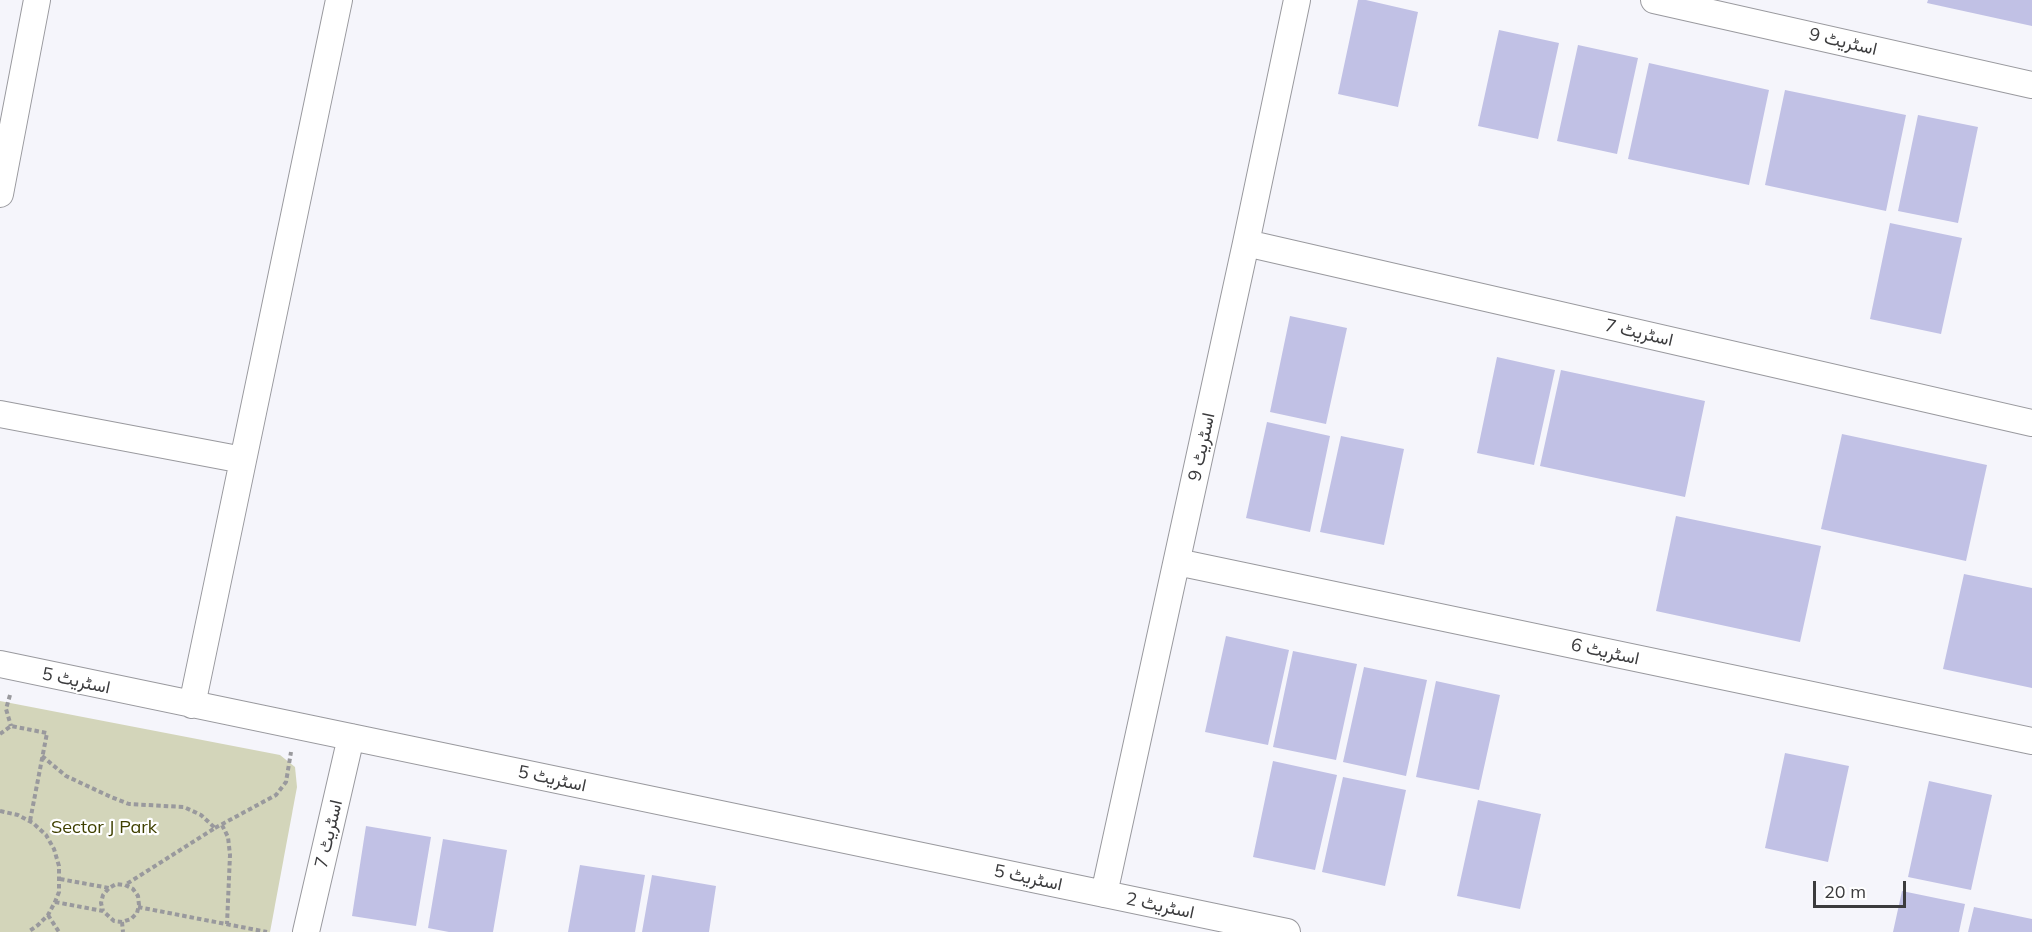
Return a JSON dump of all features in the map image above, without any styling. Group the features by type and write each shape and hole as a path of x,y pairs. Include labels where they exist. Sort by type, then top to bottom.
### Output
{"street":[{"path":"0,194 37,0"},
{"path":"192,705 339,0"},
{"name":"اسٹریٹ 9","path":"1104,894 1297,0"},
{"name":"اسٹریٹ 9","path":"1654,0 2032,85"},
{"name":"اسٹریٹ 7","path":"1246,243 2032,423"},
{"path":"0,414 243,460"},
{"name":"اسٹریٹ 6","path":"1177,562 2032,741"},
{"name":"اسٹریٹ 5","path":"0,664 1104,894"},
{"name":"اسٹریٹ 7","path":"306,932 351,737"},
{"name":"اسٹریٹ 2","path":"1104,894 1287,932"}],"path":[{"path":"1,732 11,726 47,733 30,821"},
{"path":"125,885 215,828 276,795 286,782 294,726"},
{"path":"42,756 66,776 111,797 129,804 184,807 201,814 215,828"},
{"path":"0,811 18,815 30,821 46,835 54,849 59,866 59,892 55,902 48,915 28,932"},
{"path":"222,825 228,837 230,855 227,924"},
{"path":"60,879 109,888"},
{"path":"55,902 103,911 114,921 122,922 137,913 138,896 133,889 116,884 103,895 101,903 103,911"},
{"path":"138,907 267,932"},
{"path":"48,915 59,932"},
{"path":"122,922 123,932"}],"green space":[{"name":"Sector J Park","path":"0,701 280,755 295,767 297,787 270,932 0,932"}],"building":[{"path":"1358,0 1418,12 1398,107 1338,94"},
{"path":"1928,0 2032,0 2032,26 1927,3"},
{"path":"1499,30 1559,43 1538,139 1478,126"},
{"path":"1578,45 1638,58 1617,154 1557,141"},
{"path":"1649,63 1769,90 1749,185 1628,159"},
{"path":"1785,90 1906,115 1886,211 1765,185"},
{"path":"1918,115 1978,127 1958,223 1898,211"},
{"path":"1890,223 1962,238 1941,334 1870,319"},
{"path":"1290,316 1347,328 1326,424 1270,412"},
{"path":"1497,357 1555,370 1534,465 1477,453"},
{"path":"1561,370 1705,401 1685,497 1540,466"},
{"path":"1267,422 1330,436 1310,532 1246,518"},
{"path":"1842,434 1987,465 1966,561 1821,529"},
{"path":"1341,436 1404,449 1384,545 1320,532"},
{"path":"1676,516 1821,546 1800,642 1656,611"},
{"path":"1964,574 2032,588 2032,688 1943,669"},
{"path":"1226,636 1289,650 1268,745 1205,732"},
{"path":"1293,651 1357,664 1336,760 1273,747"},
{"path":"1364,667 1427,680 1406,776 1343,762"},
{"path":"1436,681 1500,695 1479,790 1416,777"},
{"path":"1785,753 1849,766 1828,862 1765,848"},
{"path":"1273,761 1337,775 1315,870 1253,857"},
{"path":"1343,777 1406,790 1385,886 1322,872"},
{"path":"1929,781 1992,795 1971,890 1908,877"},
{"path":"1478,800 1541,814 1520,909 1457,896"},
{"path":"366,826 431,837 416,926 352,916"},
{"path":"443,839 507,850 493,932 449,932 428,928"},
{"path":"580,865 645,875 635,932 568,932"},
{"path":"652,875 716,886 709,932 642,932"},
{"path":"1902,891 1965,904 1959,932 1893,932"},
{"path":"1974,907 2032,919 2032,932 1968,932"}]}
